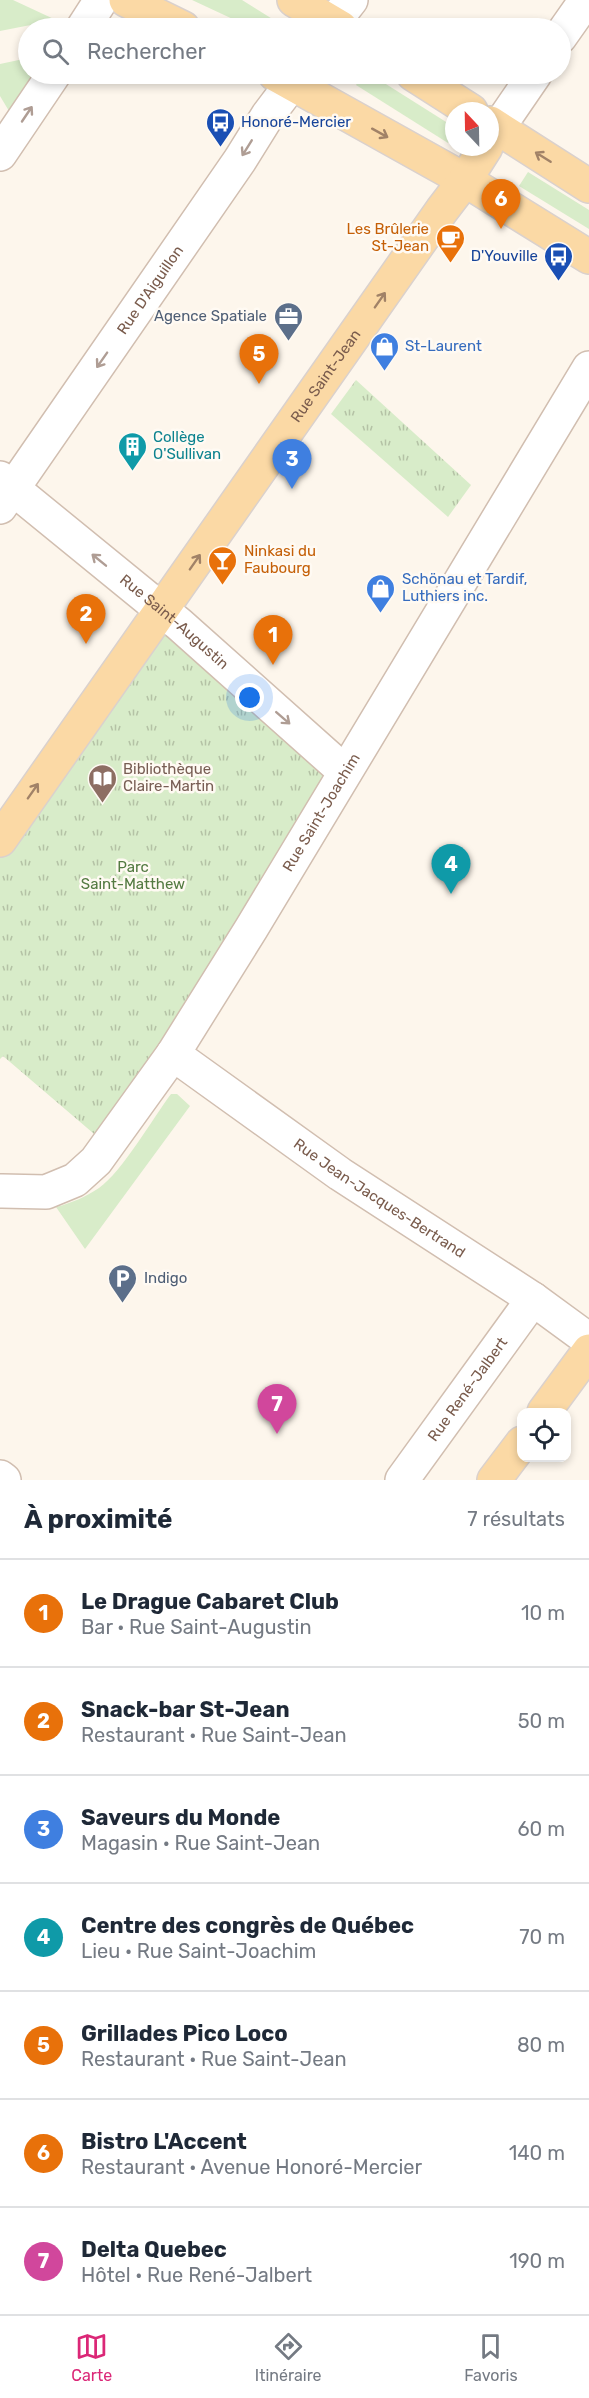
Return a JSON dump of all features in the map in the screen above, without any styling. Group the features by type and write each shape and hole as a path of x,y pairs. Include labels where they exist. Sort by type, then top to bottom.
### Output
{"main road":[{"path":"126,0 163,18"},
{"path":"294,0 334,18"},
{"path":"301,84 465,180 589,257"},
{"path":"426,84 450,102"},
{"path":"499,137 589,186"},
{"name":"Rue Saint-Jean","path":"0,840 465,180 476,156"},
{"path":"548,1408 589,1351"},
{"path":"494,1480 517,1450"}],"street":[{"path":"89,18 101,0"},
{"path":"571,22 586,0"},
{"path":"0,154 47,84"},
{"name":"Rue D'Aiguillon","path":"4,491 233,170 285,84"},
{"name":"Rue Saint-Jean","path":"499,116 527,84"},
{"name":"Rue Saint-Joachim","path":"1,1192 46,1192 75,1180 96,1161 173,1054 251,929 589,368"},
{"name":"Rue Saint-Augustin","path":"4,491 161,609 345,772"},
{"name":"Rue Jean-Jacques-Bertrand","path":"173,1054 340,1174 533,1299 589,1340"},
{"name":"Rue René-Jalbert","path":"402,1480 533,1299"},
{"path":"0,1477 4,1480"}],"green space":[{"path":"0,0 13,0 52,18 18,18 18,27 0,31"},
{"path":"192,0 242,0 271,18 231,18"},
{"path":"18,60 18,84 31,84 12,116 0,96 0,64"},
{"path":"357,84 386,84 445,121 445,141"},
{"path":"528,172 589,210 589,229 519,186"},
{"path":"356,380 471,485 448,517 331,414"},
{"name":"Parc Saint-Matthew","path":"161,609 345,772 107,1145 3,1056 0,1059 0,840"},
{"path":"171,1094 177,1094 190,1106 85,1249 56,1207 83,1197 108,1180 127,1158"}],"place":[{"name":"Honoré-Mercier","path":"220,148"},
{"name":"Bistro L'Accent","path":"501,229"},
{"name":"Les Brûlerie St-Jean","path":"450,264"},
{"name":"D'Youville","path":"559,282"},
{"name":"Agence Spatiale","path":"288,342"},
{"name":"St-Laurent","path":"384,372"},
{"name":"Grillades Pico Loco","path":"259,384"},
{"name":"Collège O'Sullivan","path":"132,472"},
{"name":"Saveurs du Monde","path":"292,489"},
{"name":"Ninkasi du Faubourg","path":"223,586"},
{"name":"Schönau et Tardif, Luthiers inc.","path":"381,614"},
{"name":"Snack-bar St-Jean","path":"86,644"},
{"name":"Le Drague Cabaret Club","path":"273,665"},
{"name":"Bibliothèque Claire-Martin","path":"102,804"},
{"name":"Centre des congrès de Québec","path":"451,894"},
{"name":"Indigo","path":"123,1304"},
{"name":"Delta Quebec","path":"277,1434"}]}
